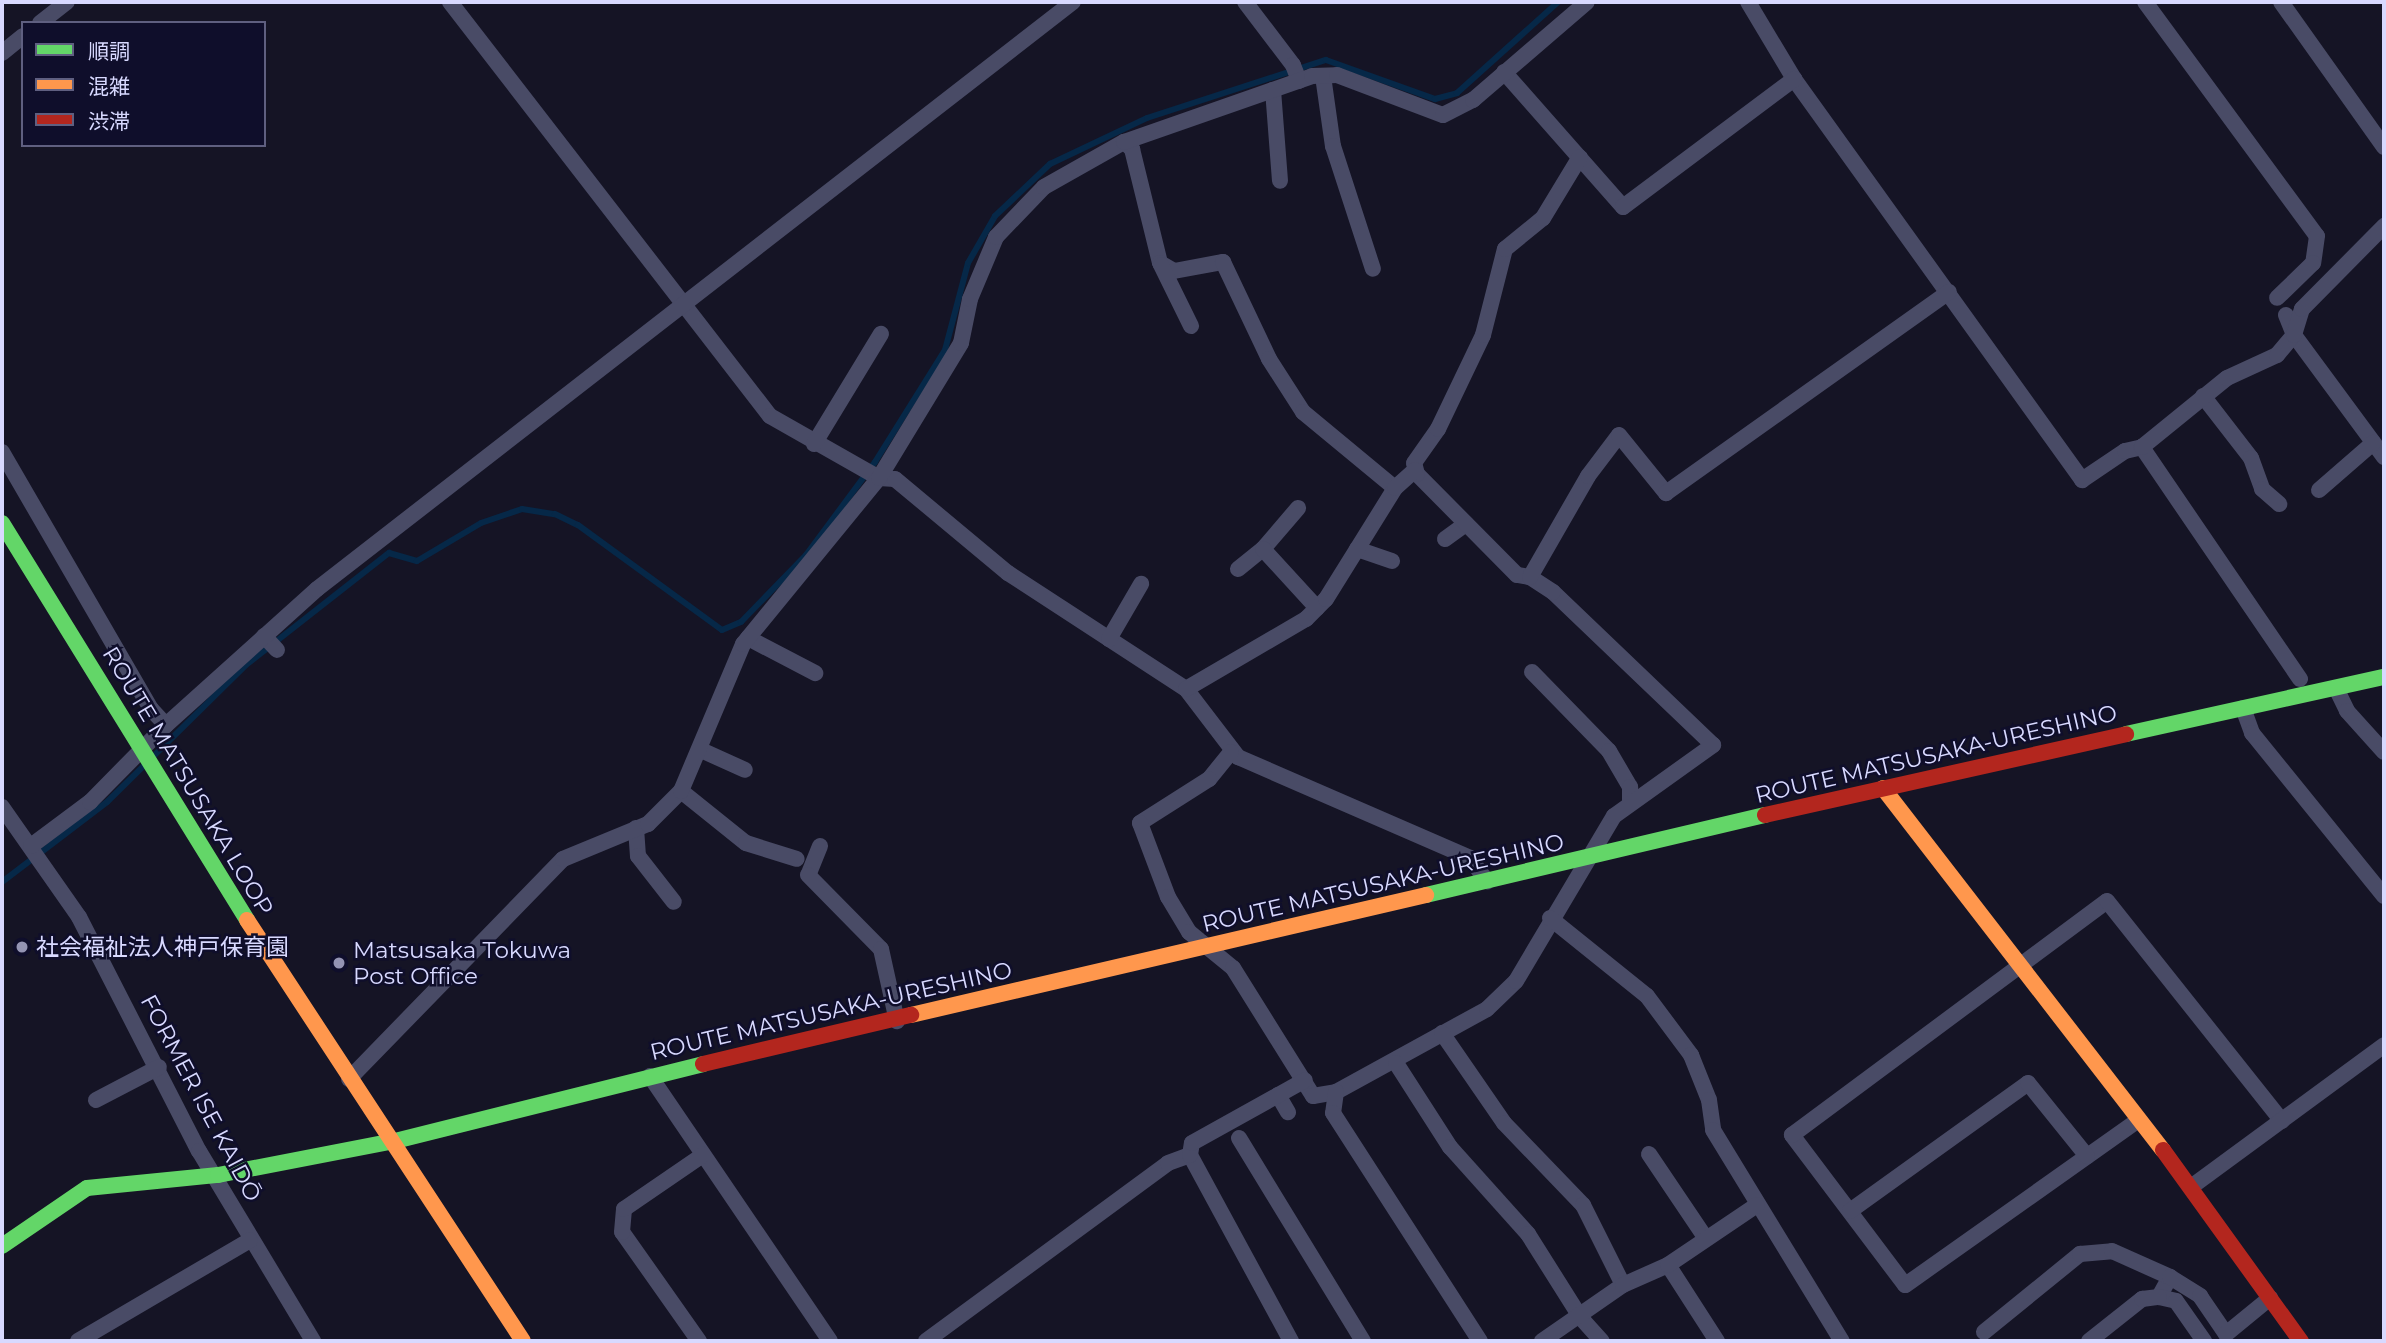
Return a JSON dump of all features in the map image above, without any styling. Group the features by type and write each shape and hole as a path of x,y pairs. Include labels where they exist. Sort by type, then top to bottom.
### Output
{"main road":[{"name":"ROUTE MATSUSAKA LOOP","path":"2,523 349,1079 395,1141 523,1341"},
{"name":"ROUTE MATSUSAKA-URESHINO","path":"2,1246 87,1188 218,1175 395,1141 650,1076 897,1021 1883,788 2384,677"},
{"path":"1883,788 2024,967 2137,1121 2191,1187 2301,1341"}],"street":[{"path":"43,21 67,2"},
{"path":"450,2 770,416 814,444 879,478 895,479 1009,573 1186,689 1231,752 1470,858 1487,881"},
{"path":"31,846 90,802 166,724 317,589 1073,2"},
{"path":"1245,2 1293,65 1299,81"},
{"path":"349,1079 563,859 648,824 681,791 748,638 879,478 961,343 970,299 996,237 1044,187 1124,142 1299,81 1323,76 1337,75 1443,114 1473,100 1587,2"},
{"path":"1748,2 1794,79 2082,480 2125,451 2142,447 2203,396 2277,355 2294,335 2302,309 2384,226"},
{"path":"2145,2 2317,236 2313,262 2277,298"},
{"path":"2281,2 2384,147"},
{"path":"2,52 21,38"},
{"path":"1504,72 1623,207 1794,79"},
{"path":"1323,76 1333,146 1373,269"},
{"path":"1273,90 1280,181"},
{"path":"1124,142 1132,149 1160,263 1191,326"},
{"path":"1231,752 1209,779 1140,823 1168,897 1189,932 1233,968 1313,1096 1336,1092 1396,1063 1487,1009 1516,982 1584,860 1630,800 1713,745 1553,592 1530,577 1517,575 1415,470 1414,463 1438,429 1483,335 1506,249 1543,218 1580,157"},
{"path":"1160,263 1174,271 1223,262 1269,359 1303,412 1395,488"},
{"path":"1530,577 1588,475 1619,435 1666,493 1949,292"},
{"path":"2286,315 2294,335 2384,457"},
{"path":"814,444 881,334"},
{"path":"2203,396 2251,458 2262,489 2279,504"},
{"path":"2319,490 2373,443"},
{"path":"2142,447 2300,679"},
{"path":"2,452 151,709 166,724"},
{"path":"1186,689 1317,608 1395,488 1415,470"},
{"path":"1238,569 1263,549 1298,508"},
{"path":"1445,539 1466,524"},
{"path":"1263,549 1317,608"},
{"path":"1357,549 1392,561"},
{"path":"1109,639 1141,584"},
{"path":"264,636 277,650"},
{"path":"748,638 815,673"},
{"path":"1531,672 1609,751 1630,787 1630,800"},
{"path":"2336,688 2347,710 2384,752"},
{"path":"2243,708 2252,733 2384,896"},
{"path":"701,750 745,770"},
{"path":"681,791 746,843 797,859"},
{"name":"FORMER ISE KAIDŌ","path":"2,807 79,917 159,1067 199,1151 218,1175 250,1240 313,1341"},
{"path":"636,828 638,856 674,902"},
{"path":"820,846 808,875 881,950 897,1021"},
{"path":"2137,1121 1905,1285 1792,1135 2024,967 2107,901 2282,1121"},
{"path":"1550,918 1647,996 1691,1055 1709,1100 1713,1130 1842,1341"},
{"path":"1443,1033 1504,1123 1583,1205 1623,1285"},
{"path":"2191,1187 2384,1045"},
{"path":"1396,1063 1450,1147 1528,1234 1581,1318 1602,1341"},
{"path":"96,1100 159,1067"},
{"path":"650,1076 831,1341"},
{"path":"1291,1341 1189,1155 1192,1143 1305,1080"},
{"path":"1850,1211 2028,1083 2087,1156"},
{"path":"1336,1092 1333,1113 1480,1341"},
{"path":"1278,1095 1288,1112"},
{"path":"1239,1138 1363,1341"},
{"path":"1649,1154 1705,1237"},
{"path":"699,1341 622,1232 624,1209 703,1155"},
{"path":"926,1341 1168,1163 1189,1155"},
{"path":"1542,1341 1581,1318 1623,1285 1668,1265 1705,1237 1757,1205"},
{"path":"78,1341 250,1240"},
{"path":"1984,1332 2080,1254 2112,1251 2170,1277 2200,1296 2226,1334 2270,1298"},
{"path":"1668,1265 1717,1341"},
{"path":"2159,1297 2170,1277"},
{"path":"2089,1341 2142,1299 2159,1297 2176,1301 2200,1339"}],"waterway":[{"path":"2,882 107,802 246,665 389,553 417,561 481,523 522,509 555,514 578,525 722,630 741,622 806,555 875,462 945,350 968,263 995,216 1050,164 1147,118 1326,60 1435,99 1457,93 1558,2"}],"traffic: fast":[{"path":"2,523 247,920"},
{"path":"2126,734 2384,677"},
{"path":"1426,895 1765,815"},
{"path":"2,1246 87,1188 218,1175 395,1141 703,1064"}],"traffic: slow":[{"path":"1883,788 2163,1150"},
{"path":"911,1015 1426,895"},
{"path":"247,920 523,1341"}],"traffic: jam":[{"path":"1765,815 2126,734"},
{"path":"703,1064 911,1015"},
{"path":"2163,1150 2301,1341"}],"place":[{"name":"社会福祉法人神戸保育園","path":"22,947"},
{"name":"Matsusaka Tokuwa Post Office","path":"339,963"}]}
